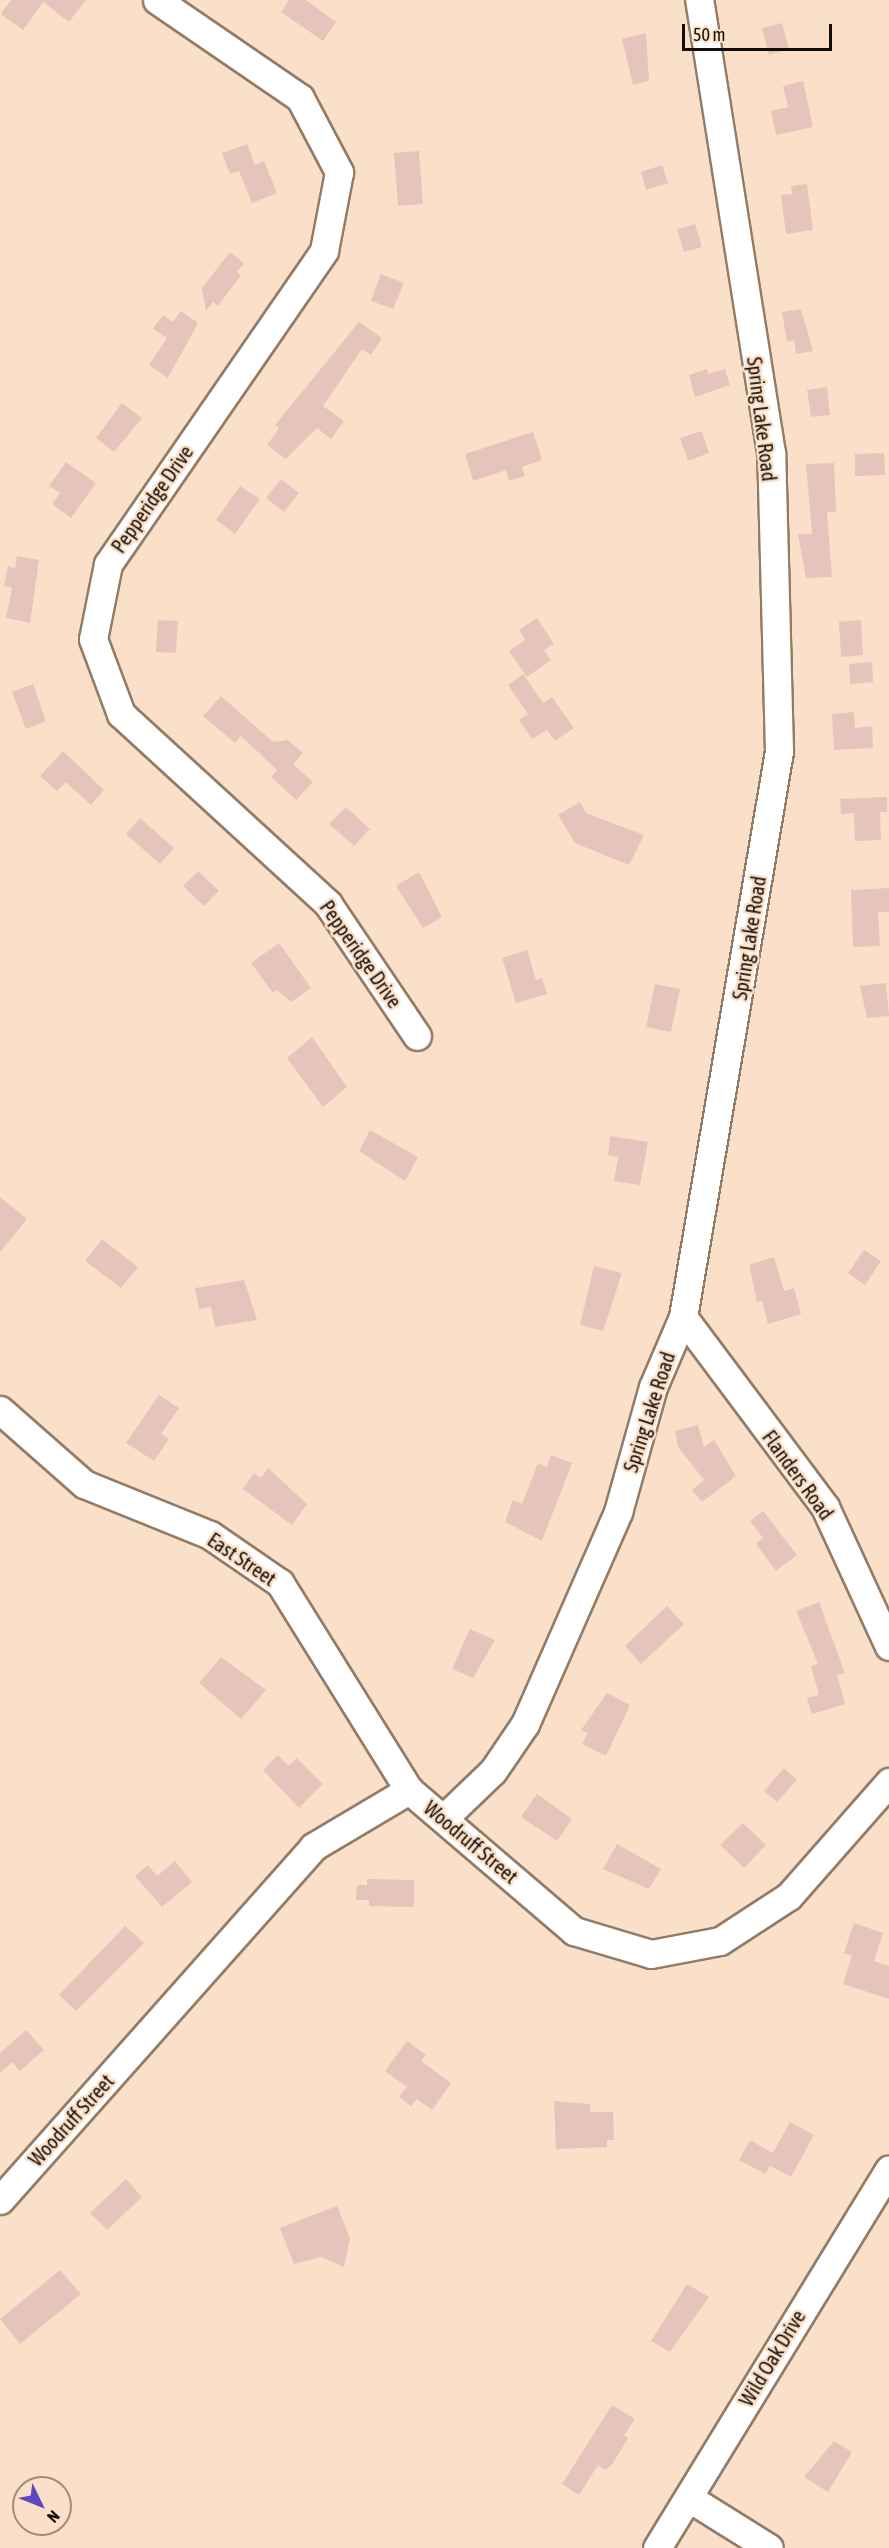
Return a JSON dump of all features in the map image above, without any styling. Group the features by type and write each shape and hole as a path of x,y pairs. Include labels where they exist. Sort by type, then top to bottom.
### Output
{"street":[{"name":"Pepperidge Drive","path":"157,0 300,98 339,172 324,251 108,564 93,639 121,714 328,904 417,1036"},
{"name":"Spring Lake Road","path":"445,1817 493,1771 525,1724 618,1512 653,1387 683,1317 778,751 771,453 699,0"},
{"name":"Flanders Road","path":"683,1317 825,1507 889,1646"},
{"name":"East Street","path":"0,1410 84,1484 210,1535 280,1583 409,1790"},
{"name":"Woodruff Street","path":"0,2200 313,1847 409,1790 445,1817 574,1930 651,1954 720,1941 789,1896 889,1782"},
{"name":"Wild Oak Drive","path":"657,2548 851,2223 889,2170"},
{"path":"688,2498 769,2548"}],"building":[{"path":"11,0 86,0 69,22 43,2 23,30 1,14"},
{"path":"289,0 306,0 336,22 323,41 281,12"},
{"path":"782,23 789,49 769,55 762,28"},
{"path":"646,33 649,81 633,85 622,39"},
{"path":"803,81 813,127 776,135 771,111 788,107 783,86"},
{"path":"247,144 255,165 264,161 277,193 252,203 239,171 230,174 222,153"},
{"path":"419,151 423,204 398,206 394,153"},
{"path":"662,165 668,183 646,190 641,172"},
{"path":"807,184 813,230 786,234 781,195 792,194 791,186"},
{"path":"695,224 702,247 684,252 677,229"},
{"path":"230,252 244,263 237,272 241,275 218,306 213,302 206,311 202,288"},
{"path":"381,274 404,283 393,309 371,301"},
{"path":"801,309 813,351 796,354 794,340 787,342 782,312"},
{"path":"181,311 198,323 168,378 149,365 167,338 153,329 163,315 173,322"},
{"path":"359,322 382,338 371,355 362,349 323,406 344,421 331,439 317,428 286,459 267,445 279,428 275,425"},
{"path":"707,369 708,374 725,369 730,385 695,397 689,375"},
{"path":"827,387 830,415 811,417 807,390"},
{"path":"122,403 142,418 114,452 96,438"},
{"path":"702,431 709,453 688,461 680,438"},
{"path":"533,432 542,460 522,467 525,476 509,481 506,470 473,481 465,454"},
{"path":"884,453 885,475 855,476 855,454"},
{"path":"66,462 96,483 71,518 52,504 60,493 49,486"},
{"path":"834,463 836,512 827,512 832,577 806,578 798,534 812,534 806,464"},
{"path":"281,479 299,493 284,512 266,498"},
{"path":"240,486 260,499 235,534 216,520"},
{"path":"17,556 39,560 30,623 6,618 12,588 4,586 8,566 15,568"},
{"path":"537,618 554,644 544,650 551,660 527,677 509,651 525,640 519,630"},
{"path":"158,620 178,621 176,653 156,652"},
{"path":"861,620 863,655 841,657 839,622"},
{"path":"872,662 873,682 850,684 849,664"},
{"path":"523,674 543,703 552,697 574,728 555,741 547,730 532,739 519,720 528,714 508,685"},
{"path":"33,684 46,721 26,729 12,692"},
{"path":"221,696 273,742 288,740 303,753 293,764 313,782 296,800 271,777 277,770 241,736 235,743 203,716"},
{"path":"854,712 855,728 872,726 873,748 834,750 832,714"},
{"path":"63,751 104,790 91,805 66,782 57,791 40,776"},
{"path":"887,797 887,812 880,812 881,840 855,841 854,813 841,814 840,799"},
{"path":"580,802 586,813 644,835 629,865 575,843 558,815"},
{"path":"346,807 370,829 354,846 329,824"},
{"path":"140,818 174,848 160,864 126,834"},
{"path":"198,871 219,891 204,906 183,886"},
{"path":"419,872 442,917 423,928 396,886"},
{"path":"889,888 889,912 878,912 880,946 853,947 851,890"},
{"path":"279,943 311,988 291,1002 277,990 273,993 251,963"},
{"path":"527,950 536,980 542,978 547,994 516,1003 502,958"},
{"path":"886,983 889,1016 867,1018 860,986"},
{"path":"655,984 680,989 671,1032 646,1027"},
{"path":"312,1037 347,1087 323,1107 287,1058"},
{"path":"370,1130 418,1157 405,1181 359,1151"},
{"path":"610,1136 648,1142 640,1185 614,1181 618,1157 608,1155"},
{"path":"0,1197 27,1219 0,1252"},
{"path":"102,1239 138,1267 121,1288 85,1261"},
{"path":"864,1250 881,1261 865,1285 848,1273"},
{"path":"774,1257 784,1291 794,1288 801,1314 768,1324 762,1301 757,1302 749,1265"},
{"path":"594,1266 622,1273 603,1331 580,1325"},
{"path":"244,1280 257,1320 215,1327 211,1307 199,1309 195,1288"},
{"path":"159,1395 179,1408 161,1434 169,1439 154,1461 126,1443"},
{"path":"698,1425 704,1447 714,1440 736,1476 702,1502 692,1490 704,1480 678,1447 675,1431"},
{"path":"551,1455 572,1463 542,1541 505,1522 513,1500 522,1504 538,1463 547,1467"},
{"path":"268,1468 307,1504 292,1525 243,1489 254,1473 261,1478"},
{"path":"763,1511 797,1555 776,1571 756,1544 763,1538 750,1521"},
{"path":"819,1602 845,1673 837,1675 845,1704 812,1714 807,1698 819,1695 811,1666 818,1664 796,1611"},
{"path":"667,1606 684,1624 641,1664 625,1646"},
{"path":"470,1629 495,1640 473,1678 452,1669"},
{"path":"221,1657 266,1690 241,1719 199,1683"},
{"path":"607,1693 630,1705 606,1756 582,1744 588,1733 581,1730"},
{"path":"278,1755 289,1766 297,1758 323,1784 299,1808 263,1770"},
{"path":"784,1768 797,1780 777,1802 764,1791"},
{"path":"537,1794 572,1819 557,1841 521,1817"},
{"path":"743,1823 766,1845 744,1868 720,1845"},
{"path":"617,1844 661,1869 649,1889 603,1869"},
{"path":"175,1861 192,1882 162,1907 135,1876 148,1865 157,1876"},
{"path":"367,1879 414,1880 414,1907 369,1906 369,1900 356,1900 357,1885 367,1885"},
{"path":"854,1923 883,1933 874,1961 889,1966 889,1999 843,1984 852,1956 844,1953"},
{"path":"125,1926 144,1943 76,2011 59,1995"},
{"path":"26,2030 44,2050 20,2071 12,2062 0,2073 0,2053"},
{"path":"407,2041 426,2055 421,2061 451,2083 432,2110 417,2099 411,2106 399,2097 407,2087 385,2071"},
{"path":"554,2101 590,2104 590,2112 613,2112 614,2140 607,2140 607,2147 556,2149"},
{"path":"790,2122 814,2135 791,2177 770,2166 765,2174 739,2160 750,2140 773,2153"},
{"path":"126,2179 142,2197 107,2230 90,2213"},
{"path":"337,2206 350,2239 344,2267 321,2257 294,2264 280,2228"},
{"path":"60,2270 81,2294 20,2344 0,2319"},
{"path":"687,2284 709,2297 670,2352 651,2341"},
{"path":"612,2405 635,2419 624,2435 628,2438 613,2463 605,2470 598,2465 579,2495 562,2484"},
{"path":"834,2441 852,2452 828,2492 804,2477"}]}
